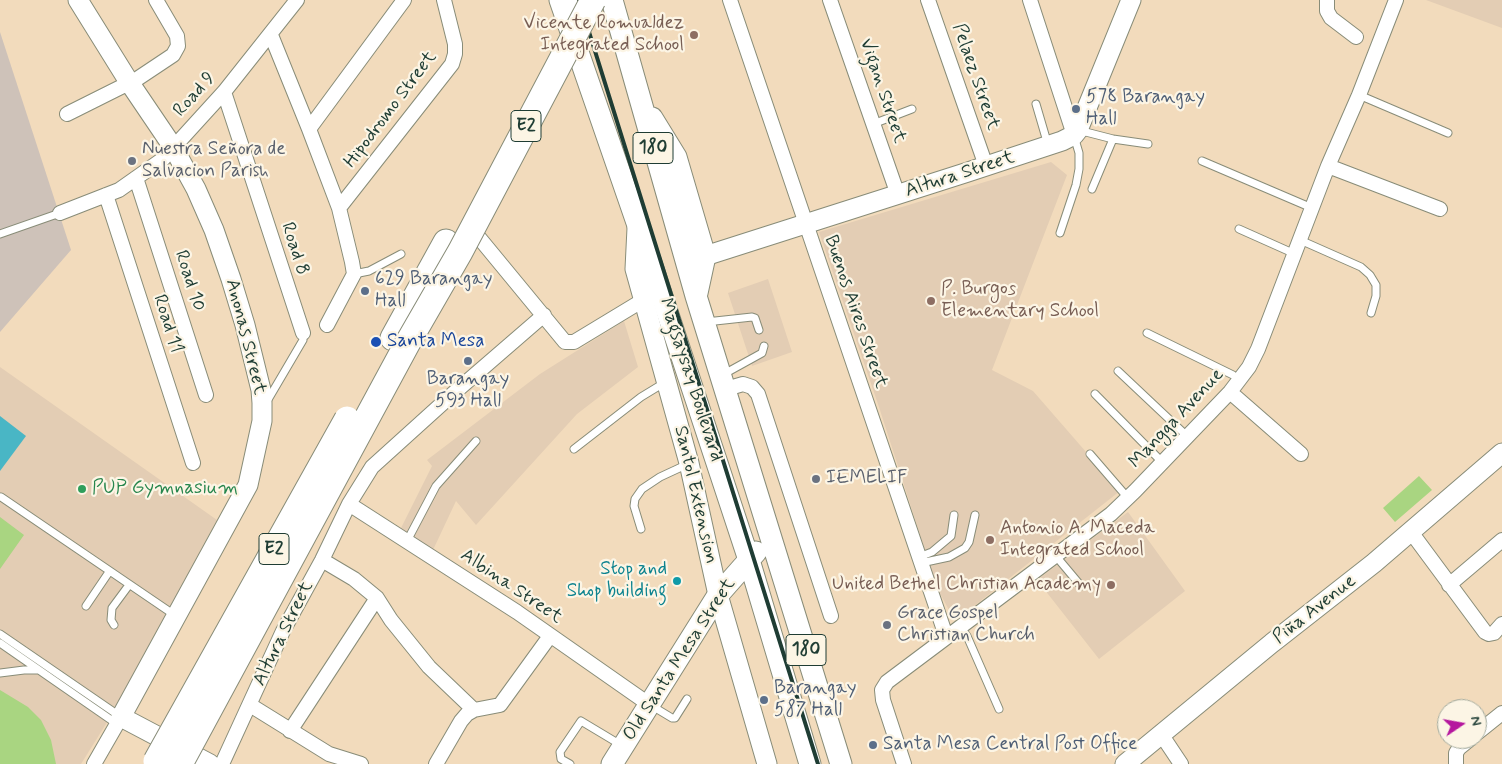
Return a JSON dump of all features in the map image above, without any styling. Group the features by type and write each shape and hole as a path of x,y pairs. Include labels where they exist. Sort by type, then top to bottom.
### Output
{"highway":[{"name":"E2","path":"463,242 593,0"},
{"name":"E2","path":"155,762 446,242 570,5"},
{"path":"180,764 463,242"}],"main road":[{"name":"Magsaysay Boulevard","path":"612,0 638,98 696,296 772,536 841,764"},
{"name":"Magsaysay Boulevard","path":"570,5 637,224 652,295 749,560 810,764"},
{"path":"638,98 676,157 705,256 696,296"},
{"name":"Old Santa Mesa Street","path":"612,764 718,595 772,536"}],"street":[{"name":"Anonas Street","path":"78,0 129,82 173,147 196,189 231,279 261,390 262,410 262,421 248,485 171,613 113,716 94,764"},
{"path":"67,114 129,82 173,55 178,46 177,36 156,0"},
{"path":"271,35 297,0"},
{"path":"309,129 404,0"},
{"name":"Hipodromo Street","path":"339,208 452,64 455,44 444,0"},
{"name":"Buenos Aires Street","path":"730,0 946,636"},
{"name":"Vigan Street","path":"830,0 898,195"},
{"name":"Pelaez Street","path":"928,0 986,166"},
{"path":"1030,0 1076,133"},
{"path":"1076,133 1131,0"},
{"path":"1326,0 1331,18 1356,37"},
{"name":"Mangga Avenue","path":"904,764 883,700 882,690 887,682 1111,514 1230,392 1249,367 1258,349 1328,166 1360,95 1396,0"},
{"name":"Road 9","path":"60,213 119,190 162,159 224,92 271,35"},
{"name":"Hipodromo Street","path":"271,35 339,208 354,274"},
{"name":"Road 8","path":"224,92 302,333"},
{"name":"Altura Street","path":"705,256 1048,146 1076,133"},
{"path":"1328,166 1440,209"},
{"name":"Road 10","path":"136,178 206,395"},
{"name":"Road 11","path":"106,195 193,463"},
{"path":"463,242 470,230 476,234 565,342 574,342 652,295"},
{"path":"327,325 354,274"},
{"name":"Santol Extension","path":"652,295 653,337 688,463 718,595 767,764"},
{"name":"Altura Street","path":"222,764 283,631 322,560 349,504 372,467 544,315"},
{"path":"724,382 752,387 758,394 831,616"},
{"path":"1230,392 1301,454"},
{"name":"Piña Avenue","path":"1125,764 1272,643 1352,582 1502,453"},
{"name":"Albina Street","path":"349,504 550,636 650,705"},
{"path":"1411,532 1485,632 1489,634 1494,632 1502,624"},
{"path":"1449,584 1502,540"},
{"path":"322,560 354,579 377,598 391,620 429,667 474,710"},
{"path":"290,731 377,598"},
{"path":"436,764 467,714 474,710 500,705 550,636"},
{"path":"250,705 329,754 361,764"},
{"path":"1487,725 1502,713"},
{"path":"113,716 210,764"},
{"path":"1161,734 1181,764"},
{"path":"1456,764 1456,753 1458,749"}],"lane":[{"path":"1360,95 1448,134"},
{"path":"1036,104 1048,146"},
{"path":"873,124 912,109"},
{"path":"1060,233 1076,185 1079,168 1076,133 1148,144"},
{"path":"1092,189 1113,139"},
{"path":"1202,162 1312,208"},
{"path":"0,234 60,213"},
{"path":"1239,229 1361,267 1370,275 1376,285 1376,296 1370,313"},
{"path":"337,471 382,390 394,376 417,332 434,292 463,242"},
{"path":"354,274 369,271 401,254"},
{"path":"705,322 752,317 755,318 759,330"},
{"name":"Road 8","path":"262,410 303,340 302,333"},
{"path":"1147,333 1240,380"},
{"path":"724,382 762,353 764,346"},
{"path":"1118,371 1187,436"},
{"path":"574,448 641,397 667,382"},
{"path":"1095,394 1162,462"},
{"path":"407,541 440,480 476,441"},
{"path":"1090,454 1128,498"},
{"path":"641,529 634,506 635,499 642,489 660,477 688,463"},
{"path":"1,496 171,613"},
{"path":"920,560 951,536 954,514"},
{"path":"920,560 949,557 965,548 969,542 975,515"},
{"path":"1056,555 1081,586"},
{"path":"86,606 109,572"},
{"path":"114,625 110,620 112,608 129,585"},
{"path":"960,626 967,636 999,709"},
{"path":"0,634 113,716"},
{"path":"0,644 113,716"},
{"path":"0,673 24,670 41,671"},
{"path":"650,705 675,718 687,699"},
{"path":"570,764 561,759 560,752 581,721 623,746"}],"shaded area":[{"path":"1426,0 1502,0 1502,28"},
{"path":"0,32 71,250 0,332"},
{"path":"1051,162 1067,175 992,370 1033,391 1120,491 955,621 937,588 879,407 819,232"},
{"path":"768,279 792,352 752,366 728,293"},
{"path":"624,321 638,367 577,414 476,525 456,501 433,550 401,528 432,466 427,460 540,374"},
{"path":"0,367 217,520 106,724 81,764 0,764"},
{"name":"United Bethel Christian Academy","path":"1128,512 1185,591 1099,659 1037,580"}],"green space":[{"path":"1419,476 1432,490 1395,522 1383,508"},
{"path":"0,517 24,535 0,569"},
{"path":"0,690 28,707 41,720 51,740 56,764 0,764"}],"water":[{"path":"0,416 26,436 0,471"}],"railway":[{"path":"579,0 818,764"}],"place":[{"name":"Vicente Romualdez Integrated School","path":"694,35"},
{"name":"578 Barangay Hall","path":"1076,109"},
{"name":"Nuestra Señora de Salvacion Parish","path":"132,161"},
{"name":"629 Barangay Hall","path":"365,291"},
{"name":"P. Burgos Elementary School","path":"931,301"},
{"name":"Santa Mesa","path":"376,342"},
{"name":"Barangay 593 Hall","path":"468,361"},
{"name":"IEMELIF","path":"816,479"},
{"name":"PUP Gymnasium","path":"82,489"},
{"name":"Antonio A. Maceda Integrated School","path":"990,540"},
{"name":"Stop and Shop building","path":"677,581"},
{"name":"United Bethel Christian Academy","path":"1111,585"},
{"name":"Grace Gospel Christian Church","path":"887,625"},
{"name":"Barangay 587 Hall","path":"764,700"},
{"name":"Santa Mesa Central Post Office","path":"873,745"}]}
